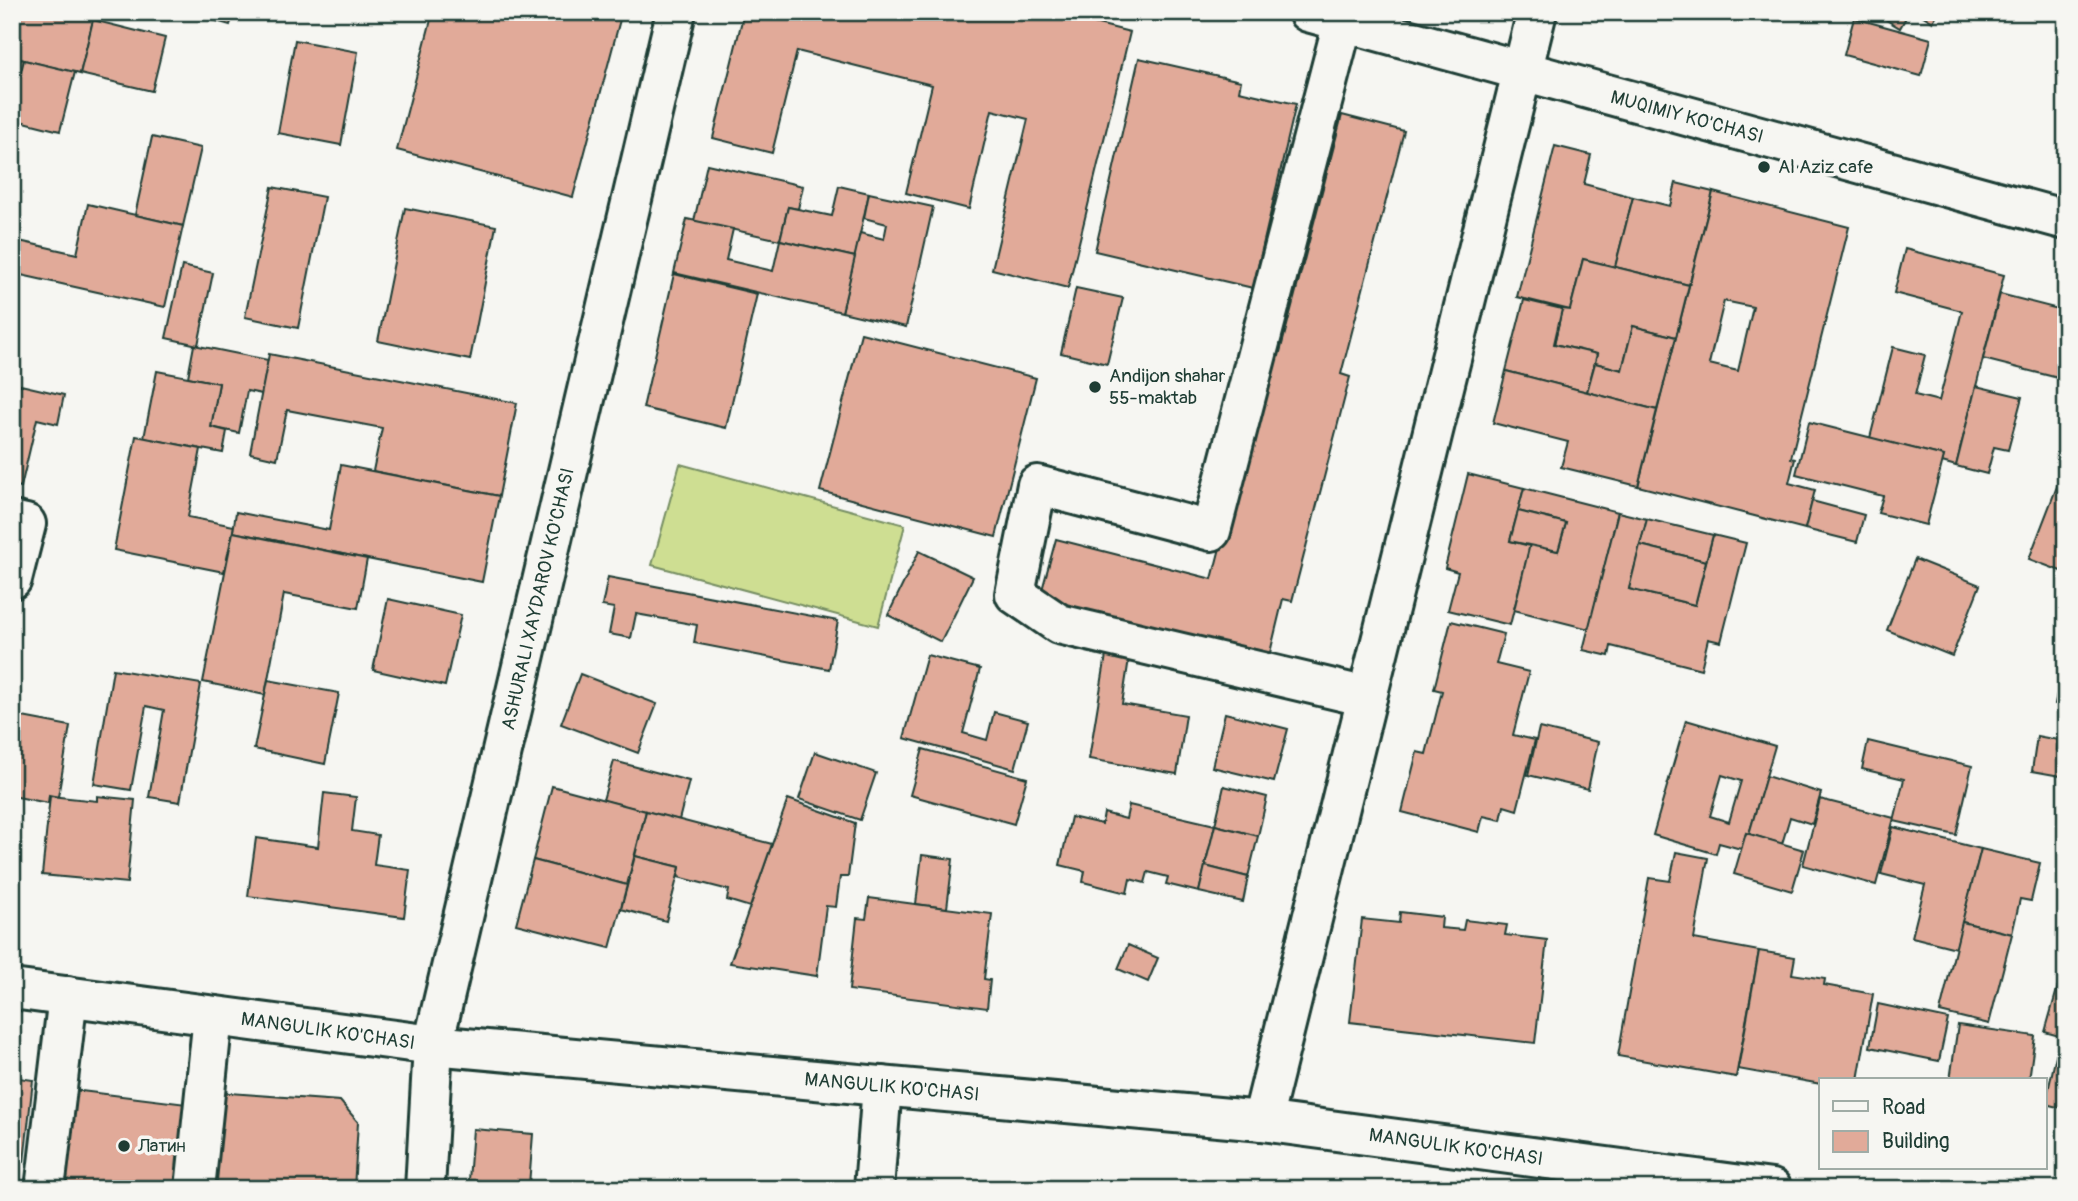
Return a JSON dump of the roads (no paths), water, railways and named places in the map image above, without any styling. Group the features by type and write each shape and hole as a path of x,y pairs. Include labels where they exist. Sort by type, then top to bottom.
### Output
{"street":[{"name":"ASHURALI XAYDAROV KO'CHASI","path":"425,1189 433,1045 676,12"},
{"path":"1262,1121 1537,12"},
{"path":"1325,17 1211,531 1037,485 1015,594 1059,625 1367,698"},
{"name":"MUQIMIY KO'CHASI","path":"1325,17 2066,220"},
{"path":"12,521 26,524 12,579"},
{"name":"MANGULIK KO'CHASI","path":"12,989 433,1045 1262,1121 1645,1180 1772,1189"},
{"path":"45,1189 68,996"},
{"path":"195,1189 213,1016"},
{"path":"874,1189 882,1086"}],"place":[{"name":"Al Aziz cafe","path":"1764,167"},
{"name":"Andijon shahar 55-maktab","path":"1095,387"},
{"name":"Латин","path":"124,1146"}]}
